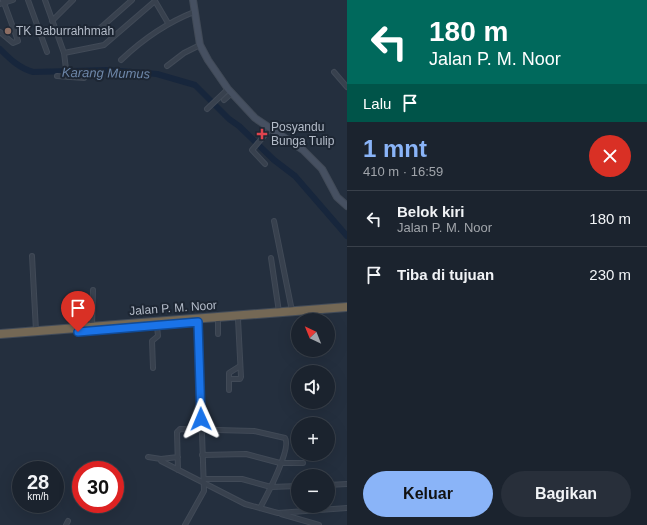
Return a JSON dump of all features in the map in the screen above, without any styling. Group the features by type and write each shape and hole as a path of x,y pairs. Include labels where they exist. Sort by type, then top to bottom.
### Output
{"highway":[{"name":"Jalan P. M. Noor","path":"0,334 93,328 157,326 198,320 238,320 292,312 347,307"},
{"name":"Jalan P. M. Noor","path":"0,338 93,328 278,314 347,311"}],"street":[{"path":"0,32 14,43 18,41 2,2 13,0"},
{"path":"28,0 47,52"},
{"path":"45,0 64,53 67,76"},
{"path":"52,21 73,0"},
{"path":"98,31 132,0"},
{"path":"192,0 200,45 208,60 230,91 256,118 270,129 286,137 303,150 322,169 337,197 347,206"},
{"path":"64,53 104,45 155,1 168,23"},
{"path":"121,60 168,23 194,12"},
{"path":"167,66 184,53 200,45"},
{"path":"334,72 347,87"},
{"path":"57,76 84,78"},
{"path":"208,108 218,98 230,91"},
{"path":"224,100 230,91"},
{"path":"265,164 252,150 270,129"},
{"path":"274,221 292,312"},
{"path":"32,256 36,331"},
{"path":"271,258 278,314"},
{"path":"93,290 93,328"},
{"path":"185,525 202,494 204,481 198,320"},
{"path":"229,379 240,379 238,320"},
{"path":"218,321 218,334"},
{"path":"153,368 152,341 158,336 157,326"},
{"path":"229,390 229,373 240,366"},
{"path":"178,470 178,430 230,429 254,431 285,438 286,444 280,463 271,487 260,508"},
{"path":"202,455 246,454 280,463 303,463"},
{"path":"148,457 161,459 178,457"},
{"path":"161,459 161,462 204,481 245,504 319,525"},
{"path":"204,481 242,479 271,487 291,486"},
{"path":"335,485 347,484"},
{"path":"278,513 347,508"}],"waterway":[{"name":"Karang Mumus","path":"0,49 19,66 33,72 108,70 157,74 195,85 229,119 239,126 274,160 295,176 347,236"}],"place":[{"name":"TK Baburrahhmah","path":"8,31"},
{"name":"Posyandu Bunga Tulip","path":"262,134"}],"route":[{"path":"78,332 198,322 201,419"}]}
